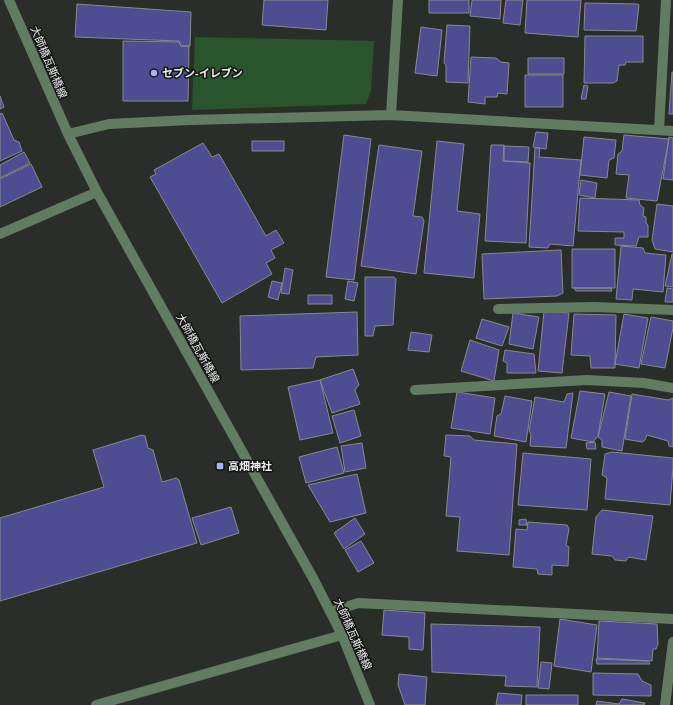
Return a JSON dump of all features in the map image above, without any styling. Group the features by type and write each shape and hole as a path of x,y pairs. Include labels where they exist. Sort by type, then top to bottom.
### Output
{"street":[{"name":"大師橋瓦斯橋線","path":"9,0 68,134 97,192 331,612 342,635 370,705"},
{"path":"391,115 398,0"},
{"path":"659,130 666,0"},
{"path":"68,134 109,124 190,120 391,115 673,130"},
{"path":"0,234 97,192"},
{"path":"498,309 594,307 673,310"},
{"path":"415,390 587,380 644,383 673,388"},
{"path":"331,612 358,603 673,619"},
{"path":"96,705 342,635"},
{"path":"665,705 673,642"}],"green space":[{"path":"195,37 374,41 371,91 366,104 192,110"}],"building":[{"path":"264,0 328,0 326,30 262,25"},
{"path":"429,0 469,0 469,13 429,13"},
{"path":"472,0 501,0 500,19 470,16"},
{"path":"506,0 523,0 520,25 503,23"},
{"path":"527,0 581,0 578,37 525,33"},
{"path":"585,3 638,4 636,31 584,30"},
{"path":"77,4 191,12 190,46 181,46 179,41 75,37"},
{"path":"447,25 470,26 468,83 446,82 446,65 444,63"},
{"path":"421,27 442,30 437,76 415,73"},
{"path":"585,36 643,36 643,62 626,62 625,65 619,65 617,81 613,83 584,83"},
{"path":"123,41 179,42 181,46 189,46 188,101 123,101"},
{"path":"471,57 496,58 501,62 509,63 507,94 498,93 497,97 485,97 485,104 468,102"},
{"path":"528,58 564,58 564,74 528,74"},
{"path":"672,72 673,114 669,114"},
{"path":"525,75 563,75 563,107 525,107"},
{"path":"584,85 588,86 586,99 581,99"},
{"path":"0,96 4,107 0,109"},
{"path":"2,113 14,140 19,142 22,151 0,161 0,114"},
{"path":"536,132 548,133 546,149 533,147"},
{"path":"344,135 371,139 354,280 326,277"},
{"path":"624,135 669,139 657,201 626,198 629,175 616,174 618,154 622,151"},
{"path":"584,137 616,140 614,158 609,160 607,178 580,175"},
{"path":"669,137 673,138 673,180 663,179"},
{"path":"252,141 284,141 284,151 252,151"},
{"path":"437,141 464,144 457,211 480,214 474,278 424,273"},
{"path":"203,143 212,157 219,154 266,236 276,230 284,243 271,250 275,258 266,263 272,274 222,303 150,177 156,174 154,170"},
{"path":"379,145 422,151 413,216 422,217 424,221 416,274 361,266"},
{"path":"491,145 504,145 503,161 530,163 526,243 485,241"},
{"path":"504,146 529,147 528,162 504,161"},
{"path":"535,148 540,148 539,157 581,160 573,246 550,244 548,248 529,247"},
{"path":"24,152 30,163 0,178 0,165"},
{"path":"31,164 42,187 0,207 0,179"},
{"path":"581,180 597,183 595,198 579,195"},
{"path":"580,198 639,200 640,205 644,208 643,216 646,217 646,223 648,225 648,237 639,237 636,246 615,245 615,238 624,238 624,232 578,231"},
{"path":"657,204 673,206 673,252 655,249 652,240"},
{"path":"621,246 643,248 645,253 666,255 663,292 633,289 632,300 616,299"},
{"path":"572,249 615,249 615,288 572,288"},
{"path":"561,250 563,293 557,296 484,299 482,254"},
{"path":"673,254 673,287 665,286"},
{"path":"285,268 293,270 289,294 281,293"},
{"path":"365,277 394,277 396,279 393,325 375,326 373,336 365,336"},
{"path":"272,281 282,283 278,300 268,297"},
{"path":"348,281 358,283 354,301 345,299"},
{"path":"574,288 611,288 612,291 576,291"},
{"path":"667,288 673,289 673,302 665,302"},
{"path":"308,295 332,295 332,304 308,304"},
{"path":"544,311 569,313 562,373 538,371"},
{"path":"357,312 358,355 316,357 313,368 241,370 240,316"},
{"path":"513,313 539,317 533,349 509,344"},
{"path":"574,314 616,315 615,368 591,368 590,356 571,355"},
{"path":"624,314 648,318 639,368 615,364"},
{"path":"651,317 673,321 665,368 641,364"},
{"path":"482,319 509,327 502,346 476,338"},
{"path":"411,332 432,335 429,352 408,350"},
{"path":"470,340 499,350 494,381 461,371"},
{"path":"505,350 534,354 536,373 507,373 507,363 503,361"},
{"path":"353,369 359,385 355,390 360,404 332,413 320,380"},
{"path":"320,380 333,433 300,440 288,387"},
{"path":"580,391 605,394 598,436 593,442 571,438"},
{"path":"457,392 495,398 490,434 451,428"},
{"path":"609,392 631,396 622,451 602,447 602,440 598,437"},
{"path":"573,393 566,448 530,446 531,434 529,431 535,397 564,402 567,394"},
{"path":"632,394 668,400 673,398 673,447 669,446 668,441 647,435 645,440 642,442 625,439"},
{"path":"505,396 532,401 526,442 494,436 497,416 501,414"},
{"path":"354,410 361,436 340,443 332,416"},
{"path":"142,435 145,436 148,448 153,450 162,482 176,478 179,480 197,543 0,601 0,518 104,487 93,450"},
{"path":"446,435 470,436 474,440 517,444 509,555 457,551 460,517 446,516 451,457 444,456"},
{"path":"595,442 596,449 587,449 586,443"},
{"path":"362,443 366,468 345,472 341,446"},
{"path":"337,447 344,473 306,483 299,457"},
{"path":"612,452 673,458 670,505 605,499 607,478 602,475 605,454"},
{"path":"523,453 591,459 587,510 518,505"},
{"path":"357,474 366,513 330,522 308,485"},
{"path":"231,507 239,533 201,545 192,518"},
{"path":"602,510 653,516 646,560 628,557 626,561 615,560 612,556 592,554 596,517"},
{"path":"355,518 365,534 344,549 334,533"},
{"path":"526,519 527,525 519,525 519,520"},
{"path":"528,522 567,525 569,529 566,545 569,547 568,566 552,565 552,575 538,574 537,569 513,567 516,529 527,530"},
{"path":"361,541 374,563 358,572 345,550"},
{"path":"384,610 425,613 423,650 409,649 409,637 382,635"},
{"path":"560,619 597,625 591,672 554,666"},
{"path":"599,621 657,624 658,644 656,649 653,649 652,661 597,658"},
{"path":"431,624 540,627 537,687 505,686 506,676 432,672"},
{"path":"596,659 648,661 650,664 597,664"},
{"path":"541,662 552,663 549,689 538,688"},
{"path":"593,673 638,674 642,681 651,685 651,696 593,695"},
{"path":"399,674 427,677 425,705 405,705 398,685"},
{"path":"498,693 522,695 521,705 496,705"},
{"path":"526,695 578,695 578,705 526,705"},
{"path":"622,699 645,703 644,705 596,705 597,701 619,704"}],"place":[{"name":"セブン-イレブン","path":"154,73"},
{"name":"高畑神社","path":"220,466"}]}
